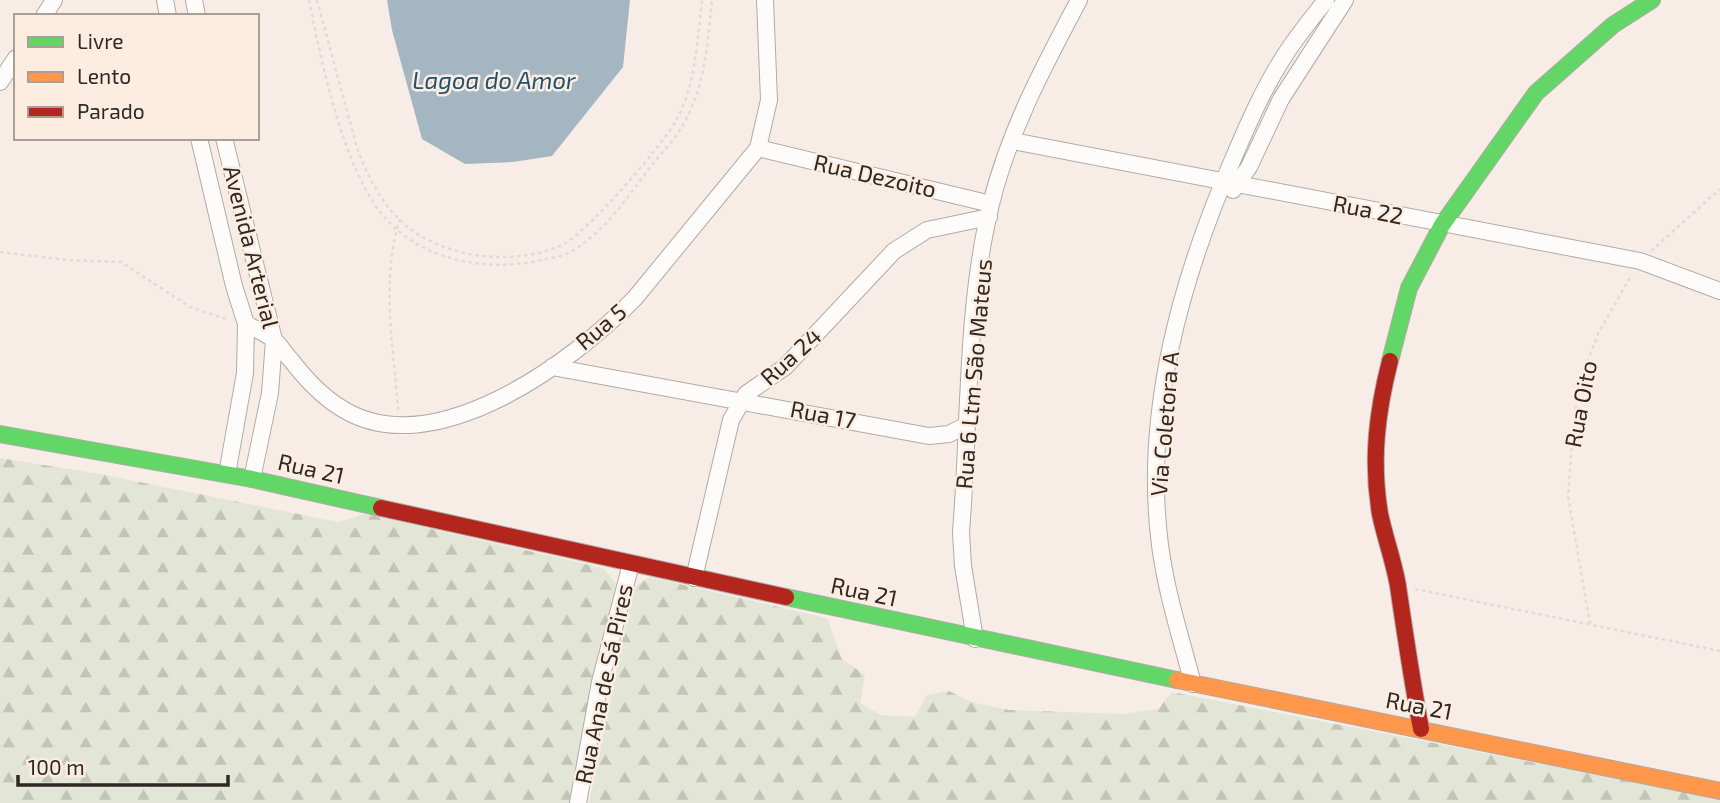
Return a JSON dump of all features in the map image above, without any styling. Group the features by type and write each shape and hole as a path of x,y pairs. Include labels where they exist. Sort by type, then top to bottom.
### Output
{"street":[{"name":"Rua 5","path":"274,340 302,373 338,407 379,425 400,427 433,425 455,418 500,397 552,366 587,341 635,298 758,148 769,100 765,0"},
{"name":"Rua 6 Ltm São Mateus","path":"975,639 961,547 973,328 990,211 1024,104 1079,0"},
{"name":"Via Coletora A","path":"1231,184 1259,102 1284,55 1326,0"},
{"name":"Via Coletora A","path":"1193,684 1163,565 1157,467 1161,412 1176,320 1213,208 1231,184 1281,99 1345,0"},
{"path":"1421,729 1401,622 1398,586 1380,513 1376,479 1376,426 1409,288 1442,225 1536,93 1613,26 1652,0"},
{"path":"0,82 14,61"},
{"name":"Avenida Arterial","path":"199,140 233,286 246,324 245,373 227,474"},
{"name":"Avenida Arterial","path":"224,140 274,340 270,393 251,479"},
{"name":"Rua 22","path":"1013,141 1640,261 1720,291"},
{"name":"Rua Dezoito","path":"758,148 990,211"},
{"name":"Rua 24","path":"694,578 731,420 742,400 785,367 894,251 927,230 990,211"},
{"path":"246,324 274,340"},
{"name":"Rua 17","path":"552,366 929,436 949,434 967,425"},
{"name":"Rua 21","path":"0,434 227,474 975,639 1720,791"},
{"name":"Rua Ana de Sá Pires","path":"578,803 600,682 631,564"}],"path":[{"path":"309,0 333,97 356,173 383,217 397,230 434,254 470,263 516,266 567,254 604,226 684,125 699,91 712,0"},
{"path":"317,0 357,148 374,186 400,219 431,241 481,255 520,256 564,244 595,219 674,123 692,79 702,0"},
{"name":"Rua Oito","path":"1590,624 1568,496 1574,417 1582,375 1599,332 1640,261 1720,189"},
{"path":"400,219 391,258 389,305 400,427"},
{"path":"0,252 66,260 121,262 190,307 246,324"},
{"path":"1398,586 1720,651"}],"green space":[{"path":"0,458 100,474 338,522 366,514 603,568 616,583 569,803 0,803"},
{"path":"649,577 827,618 842,659 865,675 860,703 881,715 915,717 927,695 949,691 971,702 1009,710 1122,714 1158,709 1172,692 1720,799 1720,803 589,803 633,589"}],"water":[{"name":"Lagoa do Amor","path":"387,0 630,0 623,67 552,156 513,162 465,164 422,139 392,30"}],"traffic: fast":[{"path":"1390,361 1409,288 1442,225 1536,93 1613,25 1652,0"},
{"path":"0,434 252,479 381,508"},
{"path":"786,597 1177,680"}],"traffic: slow":[{"path":"1177,680 1720,791"}],"traffic: jam":[{"path":"1390,361 1377,436 1377,494 1398,586 1421,729"},
{"path":"381,508 786,597"}]}
